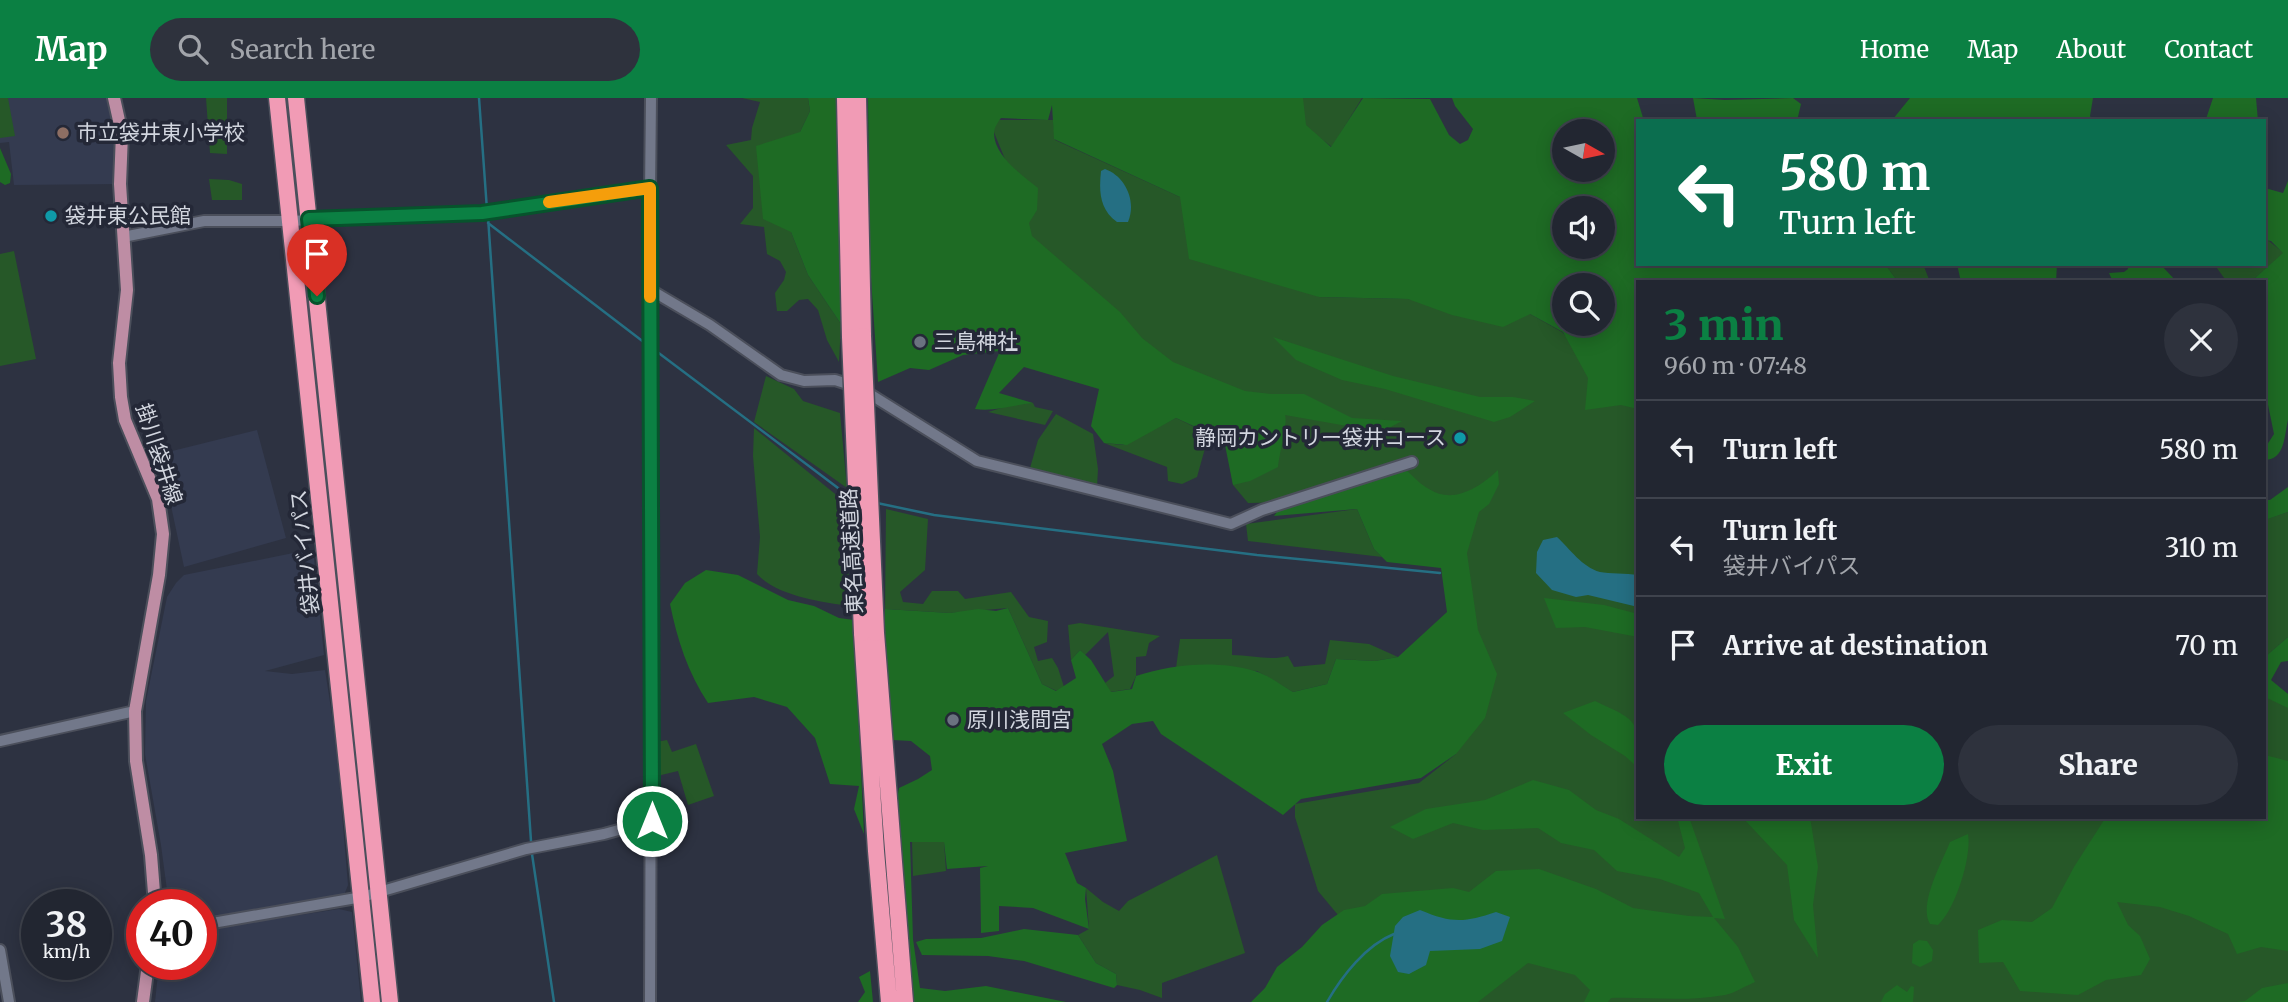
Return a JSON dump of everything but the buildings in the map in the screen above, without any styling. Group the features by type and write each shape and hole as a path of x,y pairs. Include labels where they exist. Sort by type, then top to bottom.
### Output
{"highway":[{"name":"袋井バイパス","path":"277,98 372,1002"},
{"name":"袋井バイパス","path":"296,98 390,1002"},
{"name":"東名高速道路","path":"845,98 857,337 876,851 889,1002"},
{"name":"東名高速道路","path":"857,337 858,98"},
{"name":"東名高速道路","path":"869,633 905,1002"}],"main road":[{"name":"掛川袋井線","path":"114,98 122,134 120,184 127,290 119,363 122,406 134,445 158,499 163,534 159,575 135,711 136,761 154,889"},
{"path":"143,1002 146,980"}],"street":[{"path":"650,1002 652,403 649,289 652,98"},
{"path":"123,237 204,221 289,221 488,211 650,188"},
{"path":"649,289 710,325 780,375 804,381 835,380 860,388 977,461 1231,524 1262,510 1412,462"},
{"path":"0,741 135,711"},
{"path":"217,922 362,897 526,849 604,834 652,821"},
{"path":"0,950 9,1002"}],"shaded area":[{"path":"0,98 113,98 120,184 14,185 9,142 0,143"},
{"path":"257,430 286,538 184,567 160,454"},
{"path":"313,549 324,655 265,671 292,674 325,670 336,741 348,885 344,895 217,917 217,889 167,889 145,754 146,701 167,597 184,575"},
{"path":"339,909 352,912 361,1002 155,1002 157,980 217,980 217,928"}],"green space":[{"path":"0,98 8,98 15,136 0,138"},
{"path":"206,98 227,98 227,154 210,153"},
{"path":"742,98 808,98 810,111 800,132 791,232 808,275 841,324 839,362 827,340 818,310 808,299 799,300 787,311 777,311 775,293 786,272 780,261 767,254 764,227 740,224 753,208 753,176 726,145 751,140 760,102"},
{"path":"808,98 843,98 844,311 841,324 808,275 791,232 763,219 756,146 800,132 810,111"},
{"path":"868,98 1303,98 1306,125 1331,147 1363,98 1430,99 1449,135 1460,144 1468,140 1473,129 1452,98 1637,98 1643,119 1636,119 1636,266 1886,266 1897,280 1636,280 1636,409 1621,405 1585,410 1588,378 1565,336 1615,336 1615,273 1552,273 1552,326 1530,314 1503,327 1452,315 1408,299 1319,297 1189,259 1180,197 1054,139 1052,105 1048,120 1001,118 995,127 995,141 1010,164 1038,188 1037,210 1029,223 1032,236 1120,312 1142,338 1173,362 1245,391 1304,394 1352,418 1402,421 1381,432 1285,415 1278,467 1250,481 1233,485 1224,440 1176,418 1127,445 1104,443 1091,426 1099,389 1024,367 999,393 1033,403 996,409 975,409 1000,351 963,355 929,370 910,368 878,382 870,263"},
{"path":"1302,98 1362,98 1332,147 1304,126"},
{"path":"1693,98 1793,98 1801,104 1797,119 1697,119"},
{"path":"1910,98 2093,98 2092,119 1893,119"},
{"path":"2213,98 2256,98 2258,119 2206,119"},
{"path":"989,120 1053,120 1055,140 1180,197 1319,297 1408,299 1530,314 1552,326 1552,336 1566,336 1636,407 1636,819 2266,819 2266,681 2288,694 2288,1000 1377,1002 1343,921 1318,891 1295,817 1295,804 1419,783 1456,754 1452,515 1289,502 1248,503 1233,485 1223,426 998,208 1009,169"},
{"path":"0,148 11,174 10,183 5,185 0,182"},
{"path":"209,179 242,184 242,200 212,200"},
{"path":"2288,181 2288,420 2280,451 2272,459 2266,460 2266,446 2274,434 2266,395 2266,280 2246,280 2255,278 2283,253 2271,241 2266,240 2266,188 2283,193"},
{"path":"2266,239 2284,253 2255,278 2226,280 2215,266 2266,266"},
{"path":"14,251 36,359 0,366 0,254"},
{"path":"1886,266 1924,266 1929,280 1897,280"},
{"path":"1957,266 2057,266 2056,280 1961,280"},
{"path":"2128,266 2162,266 2175,280 2112,280 2109,273 2124,272"},
{"path":"1273,337 1393,376 1480,397 1513,397 1535,401 1510,417 1494,422 1385,389 1342,380 1296,360"},
{"path":"766,376 794,389 803,401 840,413 847,488 754,422"},
{"path":"1021,402 1033,403 1035,407 1053,411 1045,425 988,412"},
{"path":"1056,414 1093,434 1098,469 1097,487 1030,468 1038,440"},
{"path":"1176,418 1209,434 1197,477 1182,484 1168,481 1167,467 1104,443 1123,445"},
{"path":"754,428 845,502 850,606 788,593 766,582 757,574 760,537 753,456"},
{"path":"1498,470 1499,484 1489,504 1479,512 1467,553 1478,630 1497,674 1485,718 1456,754 1421,778 1301,799 1283,815 1161,734 1153,721 1132,724 1102,744 1113,771 1127,841 1065,853 1077,883 1086,888 1089,929 1033,908 999,906 999,931 981,933 980,868 988,866 947,869 944,842 910,842 913,939 920,988 945,991 986,986 1066,1002 913,1002 897,799 899,788 932,770 930,756 911,741 893,740 883,649 885,609 950,613 1008,608 1042,684 1056,691 1076,678 1071,660 1080,650 1091,660 1111,692 1132,689 1136,676 1150,672 1180,666 1226,665 1255,671 1293,692 1327,684 1336,659 1375,661 1398,657 1447,612 1441,568 1387,562 1374,549 1357,509 1274,516 1279,509 1347,484 1407,471 1423,485 1438,493 1457,495 1475,488"},
{"path":"2288,487 2288,512 2266,520 2266,500"},
{"path":"886,509 928,519 925,570 900,592 903,602 923,604 932,591 958,591 965,599 1011,592 1029,617 1048,621 1047,642 1034,647 1038,661 1052,658 1064,687 1057,691 1042,684 1008,608 950,613 885,609"},
{"path":"1357,509 1374,549 1382,557 1248,541 1246,524"},
{"path":"2288,512 2288,637 2266,656 2266,519"},
{"path":"706,570 738,575 788,600 814,606 839,618 854,620 864,834 854,809 859,786 830,784 815,738 787,707 754,697 708,703 701,692 684,655 670,604 685,583"},
{"path":"1544,598 1604,605 1636,613 1636,637 1585,627 1556,628"},
{"path":"1080,623 1160,636 1149,643 1146,656 1136,657 1136,676 1130,689 1110,692 1105,683 1114,676 1108,632 1085,655 1080,650 1071,660 1068,625"},
{"path":"2288,637 2288,661 2281,662 2271,680 2288,694 2288,708 2266,697 2266,656"},
{"path":"1180,639 1232,639 1232,655 1267,658 1288,656 1294,667 1325,664 1330,640 1369,644 1398,657 1375,661 1336,659 1327,684 1293,692 1257,671 1176,668"},
{"path":"1595,701 1621,713 1633,724 1636,731 1636,766 1625,756 1591,735 1563,713"},
{"path":"667,740 672,752 696,744 714,796 688,805 678,771 657,776 656,742"},
{"path":"2266,755 2288,761 2288,951 2261,947 2237,954 2228,934 2189,916 2160,907 2117,902 2128,925 2140,936 2150,959 2141,975 2106,980 2078,995 2020,991 2003,962 1979,963 1978,930 2002,920 2032,922 2052,908 2105,819 2266,819"},
{"path":"1533,780 1569,790 1596,810 1619,819 1679,857 1685,848 1678,819 1690,819 1725,919 1714,918 1738,947 1755,982 1729,994 1711,997 1611,998 1608,1002 1584,1002 1590,990 1575,975 1528,963 1478,1002 1251,1002 1265,988 1277,967 1302,947 1322,925 1344,910 1365,906 1382,894 1453,888 1469,892 1496,871 1539,869 1596,889 1633,908 1713,917 1699,893 1660,879 1617,871 1594,850 1561,843 1538,828 1483,830 1453,823 1413,839 1390,827 1426,809 1485,800"},
{"path":"1744,819 1810,819 1818,867 1813,905 1818,958 1794,920 1787,865"},
{"path":"1968,834 1965,869 1956,896 1938,925 1930,924 1927,906 1937,872 1950,842"},
{"path":"912,841 944,842 946,871 913,876"},
{"path":"1217,855 1245,953 1162,983 1162,998 1117,985 1116,974 1096,963 1078,935 1089,929 1086,888 1119,911 1128,901"},
{"path":"1024,929 1078,935 1096,963 1116,974 1117,985 1114,988 1024,961 988,956 922,955 916,942 926,939 981,938"},
{"path":"1919,940 1927,941 1933,950 1932,961 1920,967 1912,963 1913,944"},
{"path":"870,971 873,1002 858,1002 865,992 859,977"},
{"path":"2288,983 2288,1002 2236,1002 2245,1001 2262,988"},
{"path":"1897,985 1907,992 1911,986 1914,987 1913,1002 1881,1002 1885,994"}],"water":[{"path":"1105,169 1118,177 1127,190 1131,206 1128,222 1117,222 1104,205 1100,178 1101,171"},
{"path":"1557,537 1594,570 1636,575 1636,607 1588,595 1576,597 1552,590 1536,573 1537,552 1543,540"},
{"path":"1420,910 1458,920 1496,912 1510,917 1502,941 1480,949 1430,951 1426,965 1409,974 1398,972 1390,956 1395,926 1403,917"}],"waterway":[{"path":"479,98 487,210"},
{"path":"488,217 531,841"},
{"path":"488,223 645,343"},
{"path":"656,351 850,497"},
{"path":"877,503 934,515 1257,555 1440,573"},
{"path":"532,854 554,1002"},
{"path":"1327,1002 1364,953 1394,934"}],"slow traffic":[{"path":"549,202 650,188 650,297"}],"place":[{"name":"市立袋井東小学校","path":"63,133"},
{"name":"袋井東公民館","path":"51,216"},
{"name":"三島神社","path":"920,342"},
{"name":"静岡カントリー袋井コース","path":"1460,438"},
{"name":"原川浅間宮","path":"953,720"}],"route":[{"path":"317,296 309,219 482,213 650,188 652,821"}]}
